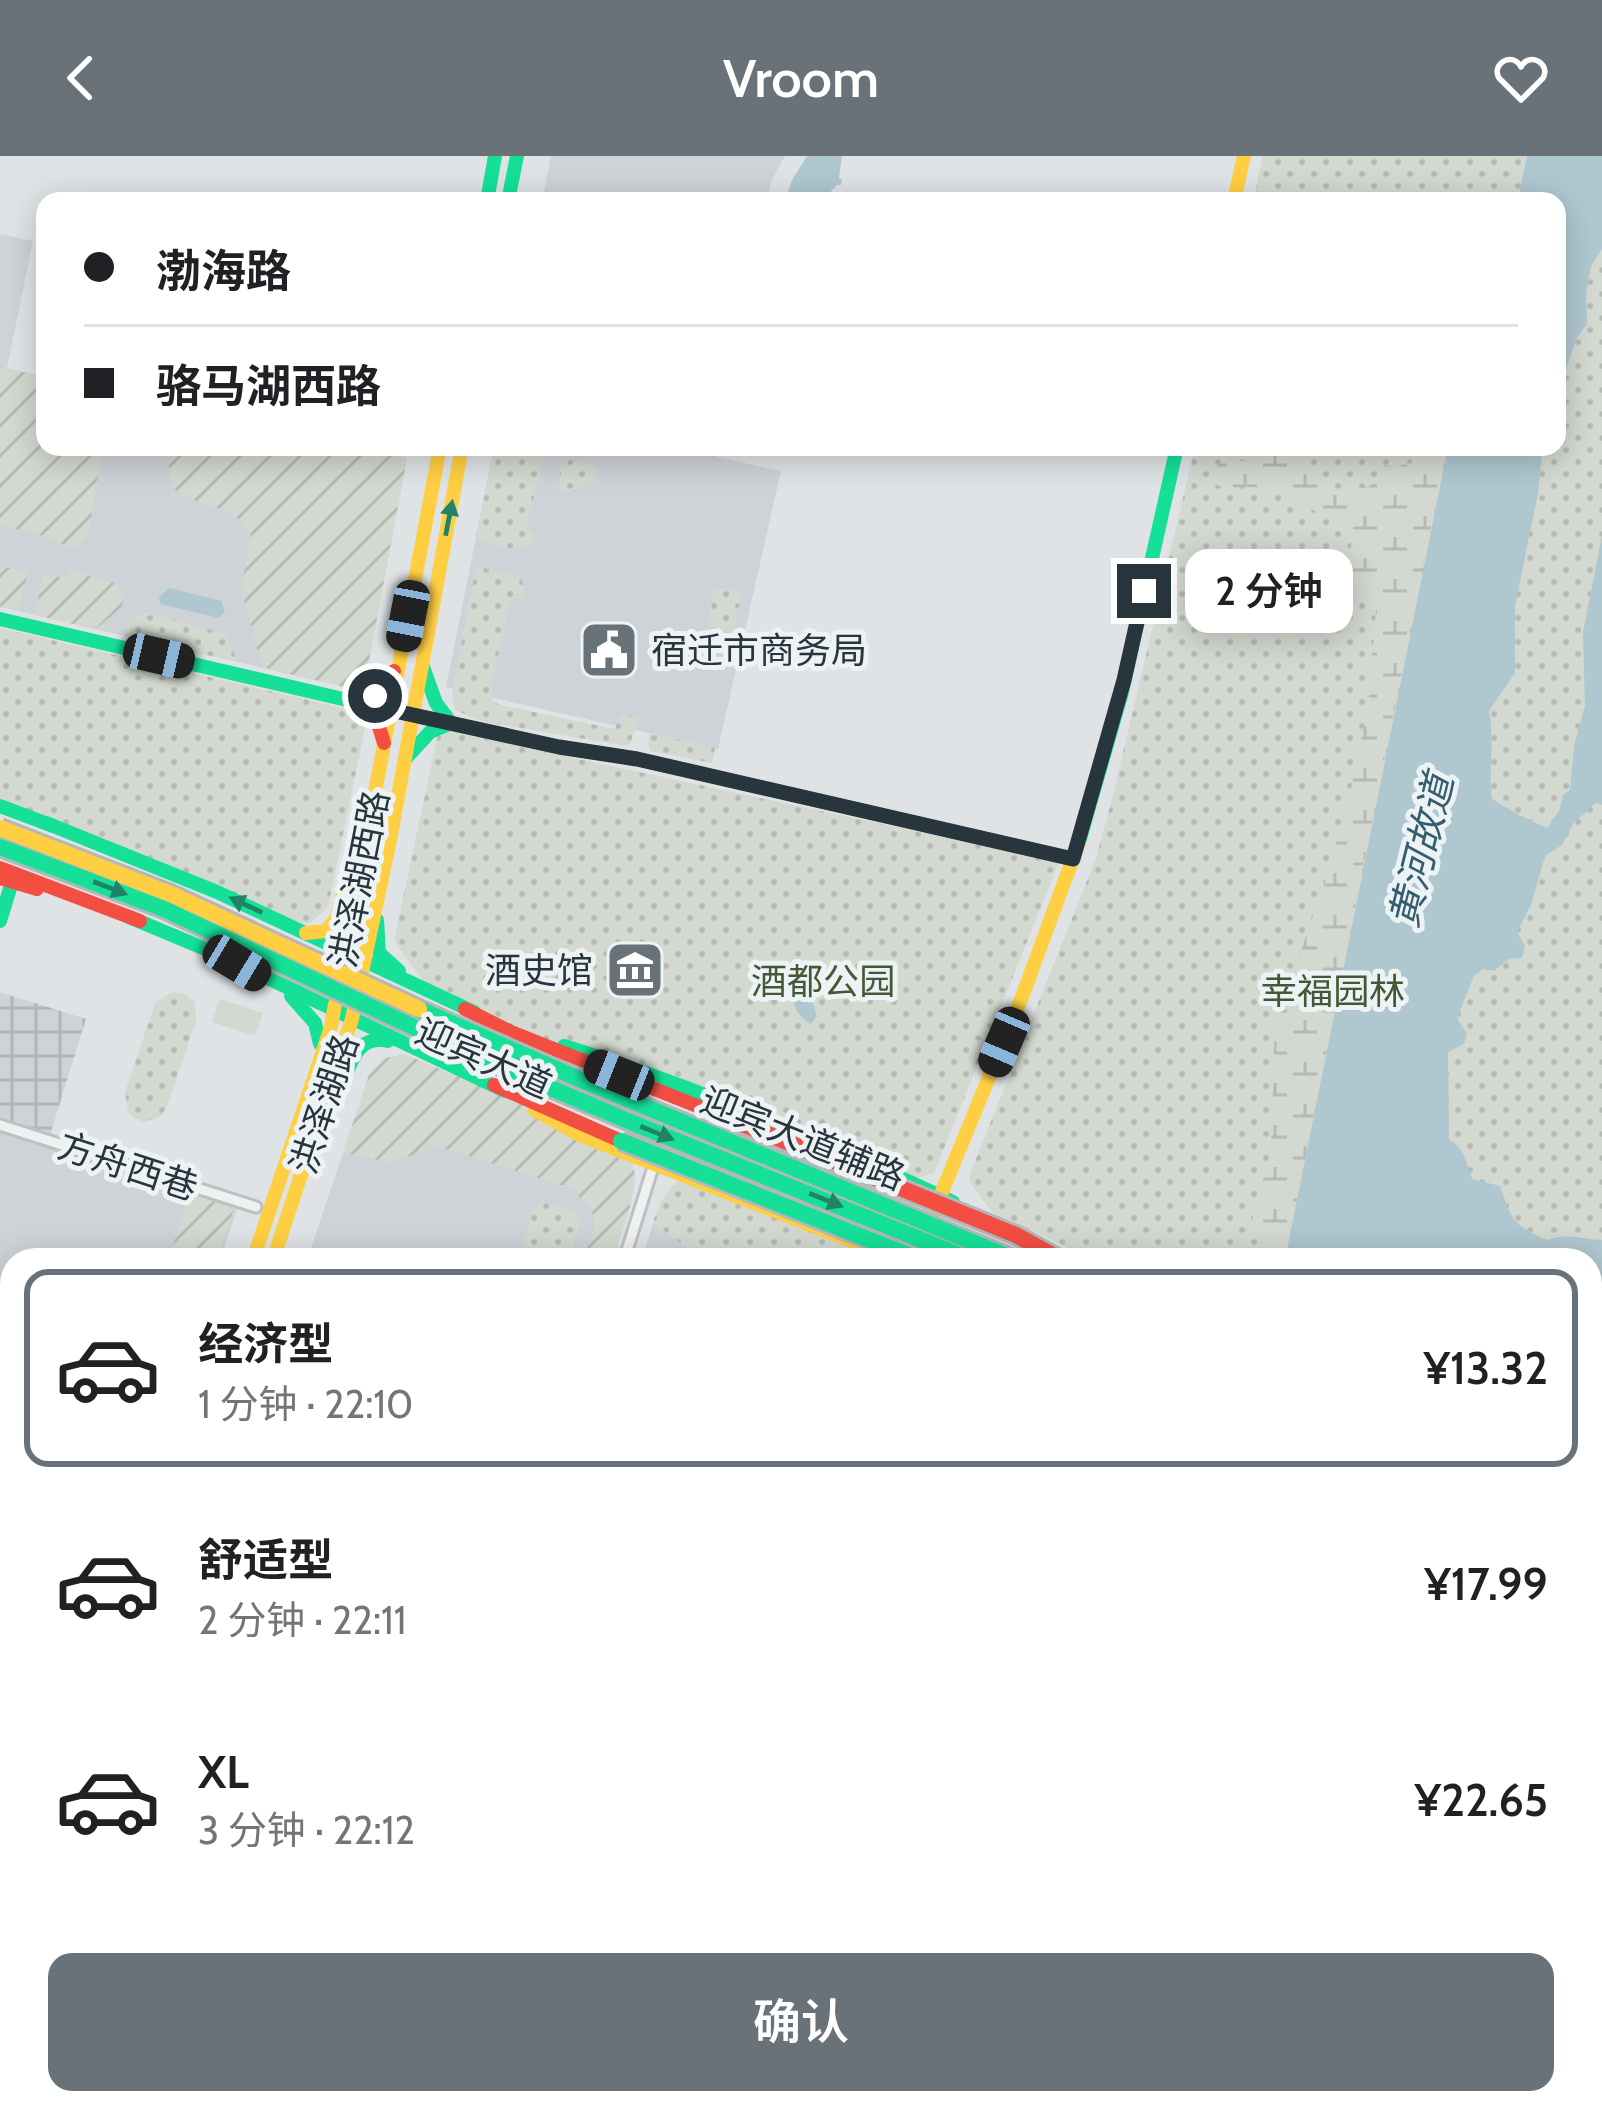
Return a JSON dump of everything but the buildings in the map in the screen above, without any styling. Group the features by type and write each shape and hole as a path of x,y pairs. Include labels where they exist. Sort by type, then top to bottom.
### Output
{"main road":[{"path":"489,192 495,156"},
{"path":"510,192 517,156"},
{"path":"1236,192 1244,156"},
{"name":"洪泽湖西路","path":"332,1019 438,456"},
{"name":"洪泽湖西路","path":"364,953 390,840 460,456"},
{"path":"920,1248 1073,859 1124,680 1176,456"},
{"path":"0,619 412,715 637,759 1073,859"},
{"path":"363,704 382,690 400,658"},
{"path":"422,662 436,703 451,723"},
{"path":"363,704 376,717 384,742"},
{"path":"403,762 420,740 451,723"},
{"path":"303,932 319,934 334,925 354,838 378,773"},
{"name":"迎宾大道辅路","path":"0,804 150,862 345,952 364,953 466,1009 534,1037 619,1063 871,1163 1046,1248"},
{"name":"迎宾大道","path":"0,828 158,887 584,1083 988,1248"},
{"path":"390,840 377,919 380,953 393,968 511,1032 1039,1248"},
{"name":"迎宾大道","path":"0,848 164,909 483,1059 941,1248"},
{"path":"0,921 4,876 140,921 237,963 332,1019 352,1018 621,1141 886,1248"},
{"name":"洪泽湖路","path":"279,1248 345,1046 364,953"},
{"path":"237,963 289,995 316,1022 320,1045 297,1128"},
{"name":"洪泽湖路","path":"257,1248 332,1019"},
{"path":"280,1248 358,1047 379,1038 471,1074"},
{"path":"494,1085 582,1136 869,1248"}],"street":[{"name":"方舟西巷","path":"0,1125 256,1207"},
{"path":"628,1248 654,1164"}],"shaded area":[{"path":"551,156 785,156 769,192 544,192"},
{"path":"0,234 33,241 7,368 36,375 36,456 407,458 369,661 364,674 345,687 0,607"},
{"path":"492,456 714,456 781,471 718,749 446,687"},
{"path":"0,992 86,1019 50,1135 0,1119"},
{"path":"404,1054 635,1170 634,1190 617,1248 311,1248 369,1075 386,1058"},
{"path":"0,1120 241,1197 224,1248 0,1248"},
{"path":"653,1223 687,1248 646,1248"}],"green space":[{"name":"幸福园林","path":"1263,156 1602,156 1602,1248 1068,1248 992,1212 969,1182 1096,858 1193,456 1566,456 1566,192 1255,192"},
{"path":"0,367 36,375 36,456 101,456 85,540 74,547 0,525"},
{"path":"167,456 407,458 364,674 345,687 268,669 261,663 241,589 251,535 233,513 172,488"},
{"path":"492,456 544,456 526,527 535,543 506,547 476,537"},
{"path":"1285,456 1311,469 1335,495 1342,496 1351,489 1369,487 1385,465 1412,463 1414,456 1446,456 1287,1248 1259,1248 1251,1225 1271,1149 1275,1023 1325,883 1352,784 1368,707 1376,610 1367,596 1350,585 1348,558 1353,539 1293,499 1266,489 1215,484 1215,468 1222,461"},
{"path":"570,460 593,465 595,482 559,490 560,468"},
{"path":"0,566 28,572 18,610 0,607"},
{"path":"476,566 520,577 524,586 523,600 511,598 490,691 493,701 615,729 620,714 639,718 630,744 484,722 455,710 452,695"},
{"path":"74,569 114,583 124,592 122,607 94,629 35,615 43,576 67,579"},
{"path":"715,588 742,592 733,633 707,626"},
{"path":"147,613 227,634 236,658 126,636 124,628"},
{"path":"0,628 368,714 328,907 310,923 288,922 0,804"},
{"name":"酒都公园","path":"439,729 1059,862 934,1173 893,1185 580,1064 426,985 394,941"},
{"path":"650,733 715,748 712,763 650,751"},
{"path":"172,992 195,1002 196,1021 167,1107 160,1117 144,1122 128,1111 125,1092 155,1003"},
{"path":"219,999 263,1013 255,1036 212,1022"},
{"path":"404,1054 612,1141 632,1163 634,1173 617,1248 588,1248 594,1218 579,1197 580,1191 427,1143 424,1151 390,1163 343,1152 369,1075 386,1058"},
{"path":"685,1177 869,1248 687,1248 653,1223 673,1186"},
{"path":"192,1195 233,1211 221,1248 172,1248"},
{"path":"543,1202 578,1217 572,1248 520,1248 534,1208"}],"water":[{"path":"807,156 842,156 841,185 830,192 788,192"},
{"path":"1527,156 1602,156 1602,249 1591,266 1587,324 1576,339 1566,370 1566,192 1520,192"},
{"name":"黄河故道","path":"1446,456 1542,456 1515,606 1515,673 1489,711 1492,799 1547,828 1570,790 1585,705 1583,632 1602,535 1602,805 1596,803 1573,824 1562,845 1545,856 1531,905 1517,932 1525,946 1522,958 1509,959 1494,971 1483,969 1474,976 1457,1018 1467,1034 1464,1044 1448,1052 1449,1139 1462,1151 1472,1179 1500,1186 1520,1225 1547,1240 1568,1236 1602,1240 1602,1248 1287,1248"},
{"path":"169,588 221,601 225,612 219,618 160,604 159,597"},
{"path":"803,969 811,970 816,984 812,1001 817,1016 811,1024 793,999"}],"traffic: fast":[{"path":"489,192 495,156"},
{"path":"510,192 517,156"},
{"path":"1079,842 1122,692 1175,456"},
{"path":"0,619 390,710 637,759 1073,859"},
{"path":"406,758 430,732 451,723 436,703 423,667"},
{"path":"0,806 53,826"},
{"path":"46,823 217,892 474,1012"},
{"path":"0,847 164,909 462,1050 941,1248"},
{"path":"0,921 12,882"},
{"path":"129,917 505,1091"},
{"path":"377,920 379,953 399,971"},
{"path":"291,996 315,1023 320,1044"},
{"path":"419,1009 987,1248"},
{"path":"347,1072 362,1047 388,1041"},
{"path":"564,1046 761,1117 953,1202"},
{"path":"621,1141 890,1248"}],"traffic: slow":[{"path":"1236,192 1244,156"},
{"path":"344,957 438,456"},
{"path":"277,1248 352,1019 460,456"},
{"path":"306,933 326,931 337,917 363,816"},
{"path":"0,828 173,895 419,1009"},
{"path":"919,1248 1022,997 1079,842"},
{"path":"257,1248 335,1004"},
{"path":"535,1110 582,1136 857,1243"}],"traffic: jam":[{"path":"384,743 376,717 363,704 383,690 394,671"},
{"path":"0,868 140,921"},
{"path":"0,878 37,889"},
{"path":"465,1009 511,1032 740,1123"},
{"path":"494,1085 621,1141"},
{"path":"740,1123 1039,1248"}],"place":[{"name":"宿迁市商务局","path":"609,650"},
{"name":"酒史馆","path":"635,970"}],"route":[{"path":"375,696 363,704 637,759 1073,859 1144,591"}]}
